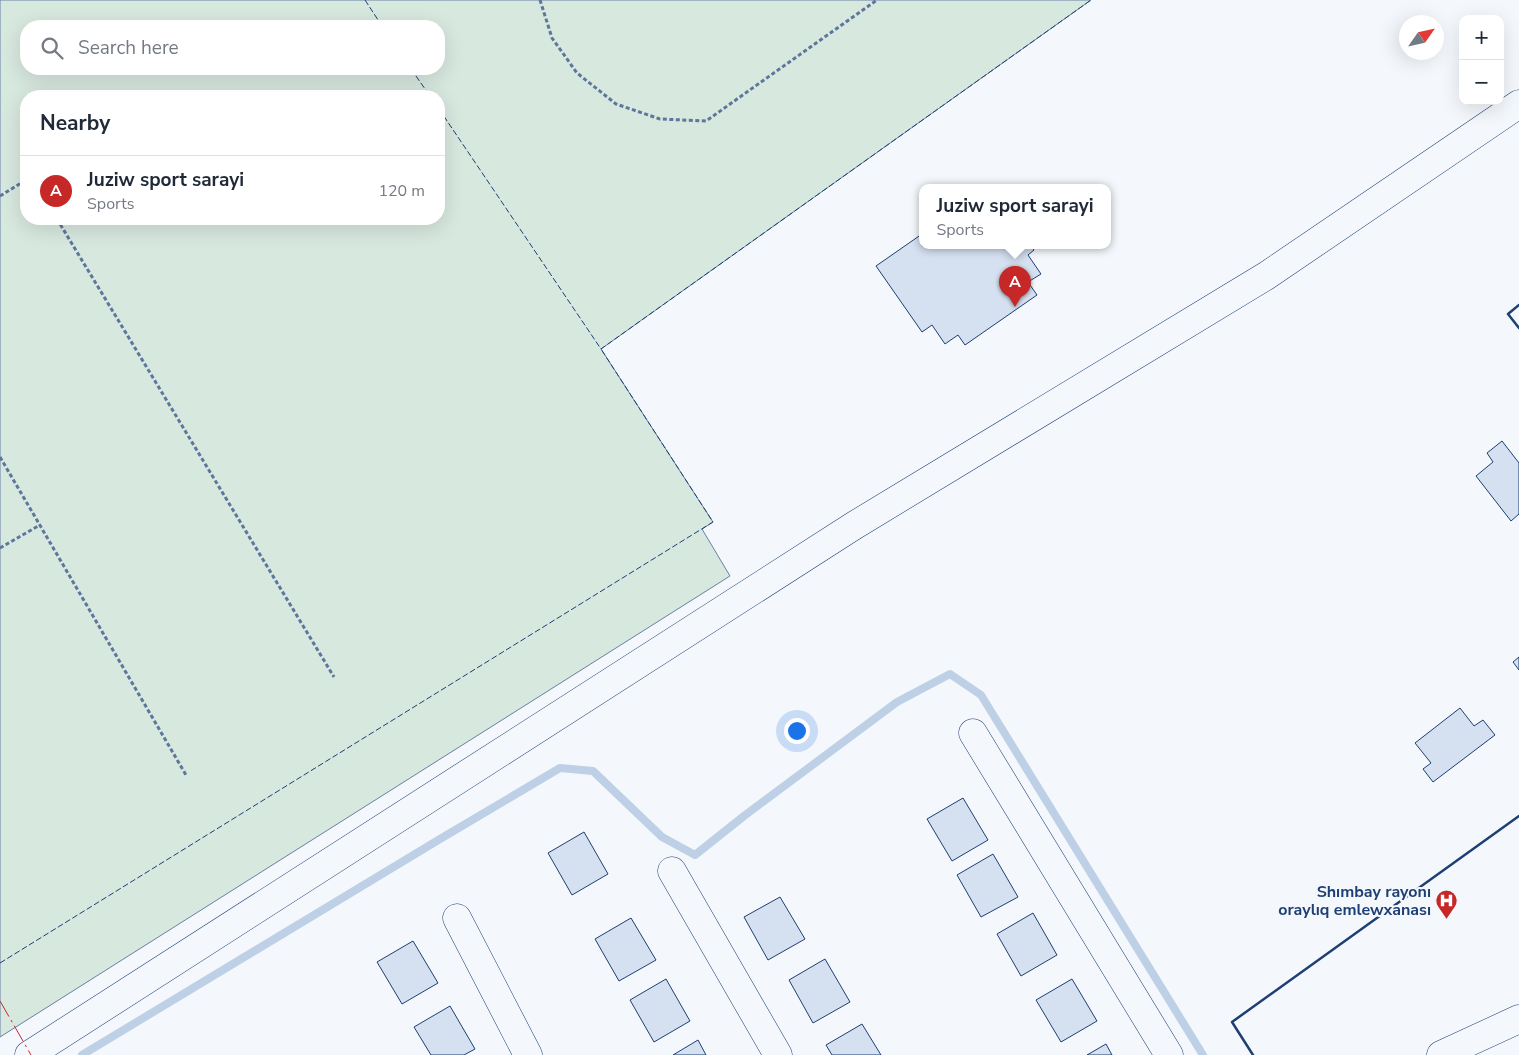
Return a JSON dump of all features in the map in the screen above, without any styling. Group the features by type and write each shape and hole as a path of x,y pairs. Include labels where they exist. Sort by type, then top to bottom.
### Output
{"street":[{"path":"29,1055 854,525 1266,276 1519,104"},
{"path":"973,733 1169,1055"},
{"path":"672,870 778,1055"},
{"path":"457,918 528,1055"},
{"path":"1441,1055 1519,1019"}],"path":[{"path":"540,0 552,38 577,73 616,104 660,119 706,121 876,0"},
{"path":"0,196 20,184"},
{"path":"61,225 334,677"},
{"path":"0,457 186,775"},
{"path":"0,548 40,525"}],"shaded area":[{"path":"0,0 1091,0 601,349 713,522 702,529 730,576 0,1037"}],"building":[{"path":"919,236 919,249 1033,249 1028,255 1041,274 1028,282 1037,295 965,345 958,335 945,344 932,325 922,332 876,266"},
{"path":"1502,441 1519,463 1519,514 1511,521 1476,476 1493,462 1487,453"},
{"path":"1519,657 1519,670 1513,662"},
{"path":"1460,708 1474,726 1483,720 1495,735 1433,782 1423,769 1431,763 1415,743"},
{"path":"963,798 988,840 952,861 927,819"},
{"path":"584,832 608,874 572,895 548,853"},
{"path":"993,854 1018,897 981,917 957,875"},
{"path":"780,897 805,939 768,960 744,917"},
{"path":"1033,913 1057,955 1021,976 997,934"},
{"path":"631,918 656,960 619,981 595,939"},
{"path":"413,941 438,983 402,1004 377,962"},
{"path":"825,959 850,1002 813,1023 789,980"},
{"path":"666,979 690,1021 654,1042 630,1000"},
{"path":"1072,979 1097,1021 1061,1042 1036,1000"},
{"path":"450,1006 475,1049 464,1055 431,1055 414,1027"},
{"path":"862,1024 881,1055 832,1055 826,1045"},
{"path":"698,1040 706,1055 673,1055"},
{"path":"1106,1044 1112,1055 1087,1055"}],"waterway":[{"path":"82,1055 560,768 593,771 662,837 695,855 744,816 897,702 950,674 981,695 1203,1055"}],"fence":[{"path":"365,0 378,20"},
{"path":"445,118 601,349 1091,0"},
{"path":"415,75 426,90"},
{"path":"0,963 713,522 601,349"}],"wall":[{"path":"1519,305 1508,314 1519,328"},
{"path":"1253,1055 1232,1022 1519,816"}],"power":[{"path":"0,1001 31,1055"}],"place":[{"name":"Juziw sport sarayi","path":"1015,307"},
{"name":"Shımbay rayonı oraylıq emlewxanası","path":"1447,919"}]}
